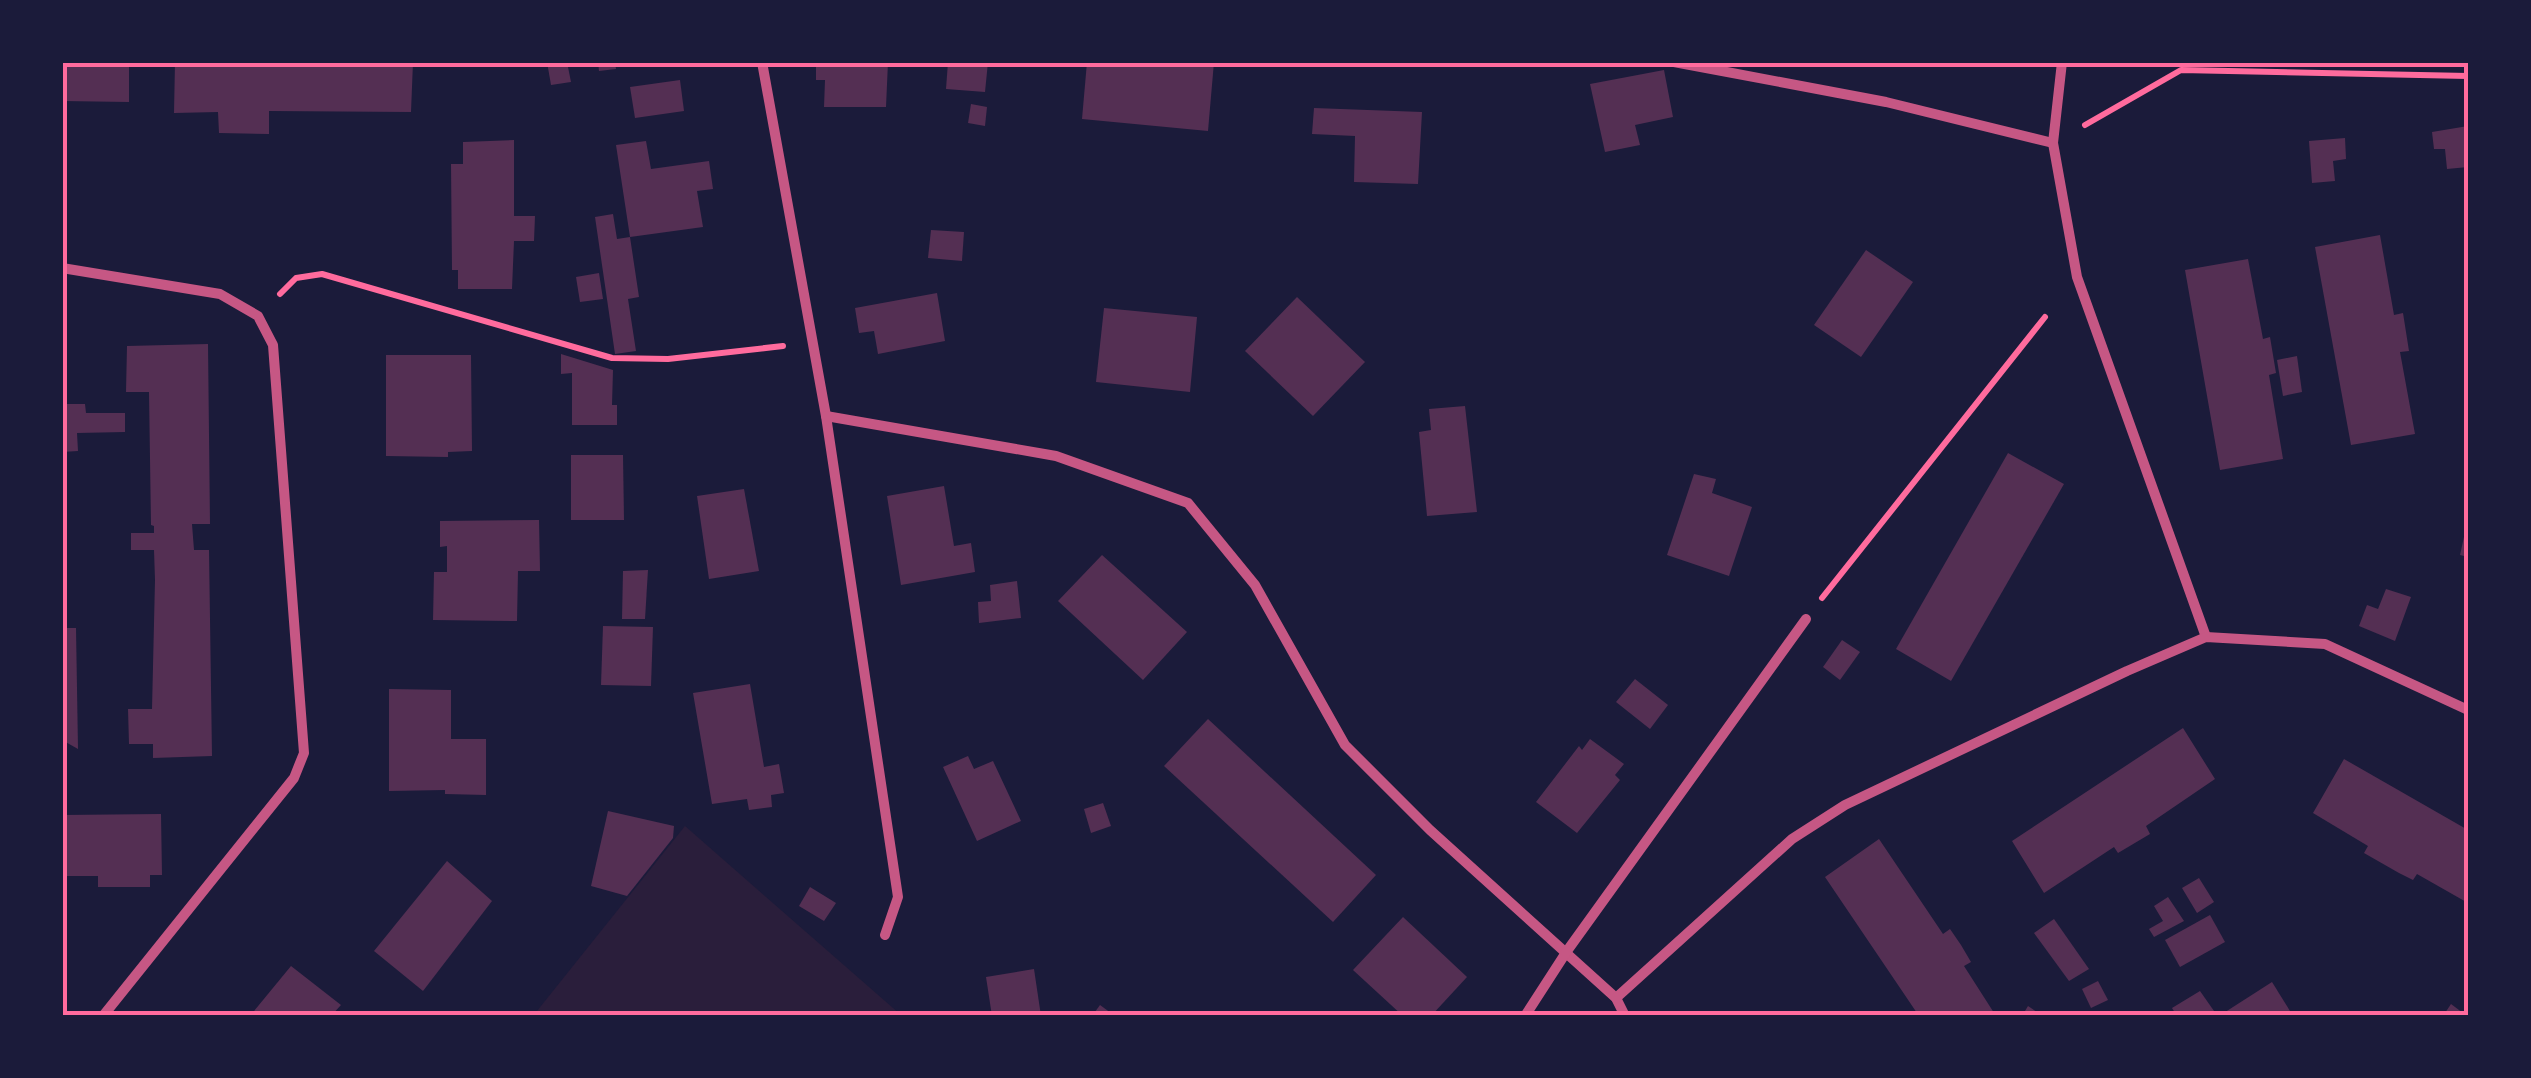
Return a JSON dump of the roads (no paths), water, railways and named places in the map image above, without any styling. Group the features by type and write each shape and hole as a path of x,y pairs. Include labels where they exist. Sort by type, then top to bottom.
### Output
{"street":[{"path":"762,62 826,416 898,897 886,935"},
{"path":"1674,62 1886,102 2053,143"},
{"path":"2062,62 2053,143 2076,277 2206,636"},
{"path":"62,268 220,294 258,316 273,345 304,753 294,778 103,1016"},
{"path":"826,416 1056,456 1188,503 1255,585 1345,746 1430,830 1616,998 1625,1016"},
{"path":"1525,1016 1806,619"},
{"path":"1616,998 1792,839 1845,805 2206,636 2325,644 2468,710"}]}
